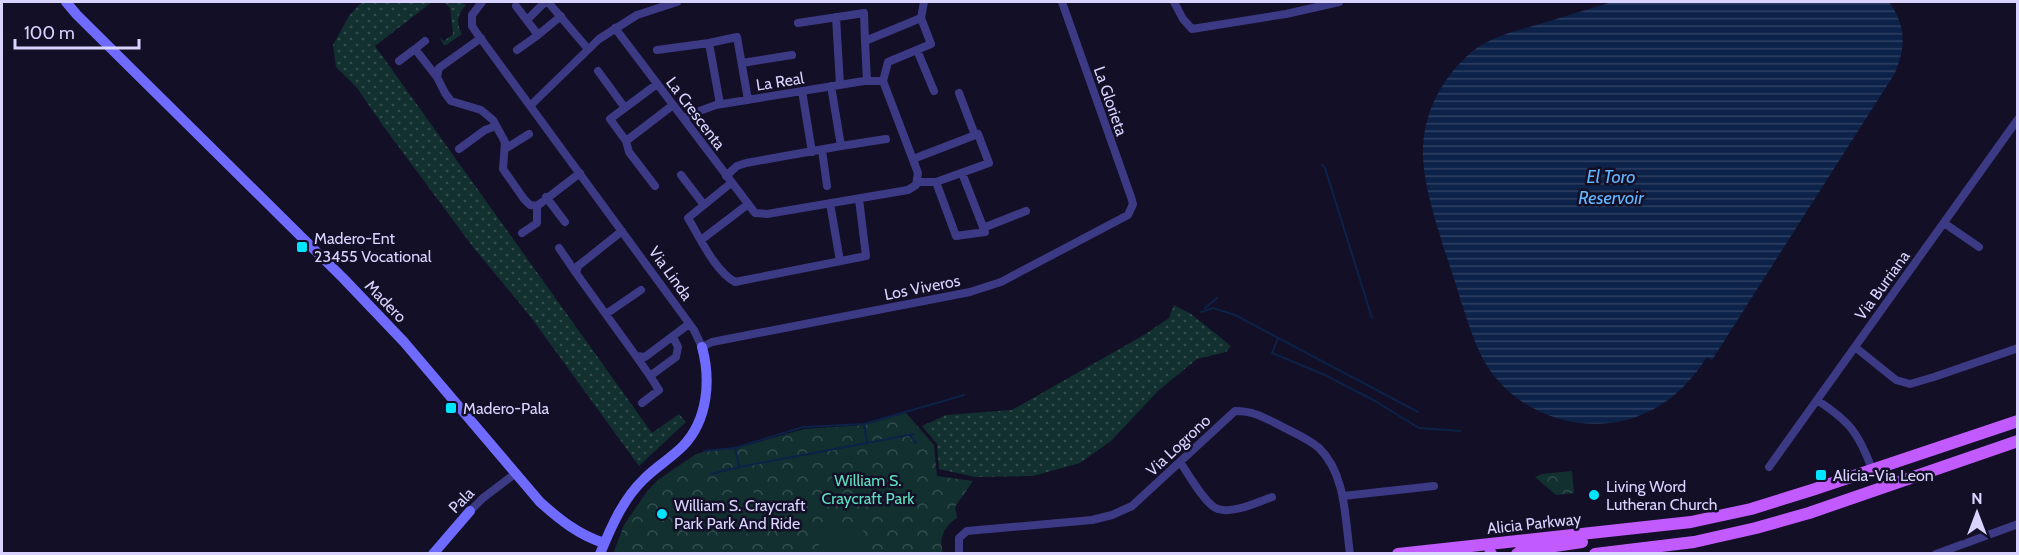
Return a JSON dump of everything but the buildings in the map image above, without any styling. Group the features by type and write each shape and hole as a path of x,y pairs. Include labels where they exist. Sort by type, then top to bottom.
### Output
{"main road":[{"name":"Alicia Parkway","path":"1398,554 1691,522 1751,509 2018,422"},
{"path":"1595,554 1694,542 1756,528 1809,513 2018,441"},
{"path":"1872,469 1879,488"},
{"path":"1517,554 1521,550 1578,543 1599,533"},
{"path":"1443,549 1465,554"}],"street":[{"name":"Madero","path":"66,2 404,342 540,502 566,525 602,548"},
{"name":"Via Linda","path":"482,2 472,15 472,26 689,324 702,347 707,378 706,397 693,433 683,446 644,479 628,498 610,527 602,548"},
{"path":"526,20 547,2 588,49"},
{"path":"531,105 599,39 637,15 676,2"},
{"path":"916,184 918,173 883,81 888,62 931,44 921,18 924,2"},
{"name":"La Glorieta","path":"1062,2 1131,197 1131,210"},
{"path":"1174,2 1183,19 1192,29 1286,14 1339,2"},
{"path":"516,6 538,35"},
{"path":"798,23 864,13 867,81"},
{"path":"517,50 561,16"},
{"path":"836,17 840,85"},
{"path":"866,41 921,18"},
{"name":"La Crescenta","path":"615,28 755,213 767,214 830,203"},
{"path":"437,77 439,68 481,38"},
{"path":"657,50 737,38 748,100"},
{"path":"399,61 425,41"},
{"path":"709,43 720,104"},
{"path":"415,49 437,77 451,101 481,110 493,120 506,142 503,169 524,199 530,205 537,207"},
{"path":"917,50 934,92"},
{"path":"742,63 792,55"},
{"path":"598,71 625,108"},
{"name":"La Real","path":"684,119 720,104 831,86 883,81"},
{"path":"656,186 629,152 626,141 610,120 657,84"},
{"path":"831,86 841,146"},
{"path":"802,91 812,152"},
{"path":"959,93 975,135"},
{"path":"626,141 674,105"},
{"name":"Via Burriana","path":"1769,467 2018,119"},
{"path":"459,149 485,130 496,126"},
{"path":"505,149 529,134"},
{"path":"840,261 830,203 908,190 916,184 936,182 989,163 978,134 913,159"},
{"path":"858,199 866,256 735,282 726,278 688,218 729,179 737,166 886,139"},
{"path":"822,150 827,186"},
{"path":"936,182 956,236 985,232 962,172"},
{"path":"522,233 537,223 537,207 546,197 580,173"},
{"path":"681,175 704,205"},
{"path":"546,197 565,222"},
{"path":"701,240 747,205"},
{"name":"Los Viveros","path":"702,347 712,342 970,292 1001,282 1123,218 1131,210"},
{"path":"984,228 1026,211"},
{"path":"1944,223 1979,247"},
{"path":"576,273 578,266 622,231"},
{"path":"559,248 659,390 642,403"},
{"path":"606,314 641,290"},
{"path":"636,356 645,357 689,324"},
{"path":"650,376 676,357 678,347 673,337"},
{"path":"1855,347 1896,380 1910,384 2018,348"},
{"path":"1817,400 1836,412 1850,426 1861,441 1872,469"},
{"name":"Via Logrono","path":"959,554 959,538 967,531 1092,520 1112,515 1132,506 1235,411 1251,411 1318,447 1333,469 1343,496 1350,554"},
{"path":"1180,462 1210,506 1219,510 1233,509 1272,497"},
{"name":"Pala","path":"433,554 470,511 516,473"},
{"path":"1343,496 1434,486"},
{"path":"1936,554 2018,525"}],"green space":[{"path":"362,2 432,2 375,46 652,433 679,414 686,422 639,466 530,316 473,247 357,88 336,67 333,45 349,16"},
{"path":"435,2 461,2 466,5 458,19 462,34 446,45 439,37 444,41 453,34 450,8 445,3"},
{"path":"1174,305 1191,314 1231,346 1226,352 1197,359 1158,391 1111,441 1080,463 1033,476 975,477 939,469 937,444 922,426 946,415 1012,410 1144,335 1169,318"},
{"name":"William S. Craycraft Park","path":"906,413 934,445 937,476 973,481 955,507 957,518 948,525 943,533 943,553 613,554 624,525 648,490 658,480 696,454 711,450 734,449 804,429 864,425"},
{"path":"1572,471 1574,493 1556,495 1535,477 1542,474"},
{"path":"907,479 912,509 881,515 878,513 874,483"},
{"path":"749,488 761,505 760,520 749,533 730,538 715,513 715,500 720,496"},
{"path":"840,522 862,525 868,553 819,553 821,538 831,527"}],"water":[{"name":"El Toro Reservoir","path":"1612,2 1889,2 1899,19 1902,45 1895,73 1712,360 1707,357 1683,387 1652,410 1613,423 1593,424 1553,417 1535,409 1502,385 1485,363 1467,319 1434,214 1425,178 1423,146 1427,121 1436,98 1456,67 1473,51 1502,36"}],"waterway":[{"path":"1322,165 1325,168 1372,318"},
{"path":"1205,308 1217,298"},
{"path":"1201,312 1213,308 1235,315 1418,412"},
{"path":"1278,338 1272,353 1325,375 1375,401 1419,428 1460,431"},
{"path":"867,443 864,424 964,395"},
{"path":"739,466 735,448 803,427 864,424"},
{"path":"711,474 914,434"},
{"path":"910,436 916,443"},
{"path":"704,451 734,448"}],"place":[{"name":"Madero-Ent 23455 Vocational","path":"302,247"},
{"name":"Madero-Pala","path":"451,408"},
{"name":"Alicia-Via Leon","path":"1821,475"},
{"name":"Living Word Lutheran Church","path":"1594,495"},
{"name":"William S. Craycraft Park Park And Ride","path":"662,514"}]}
